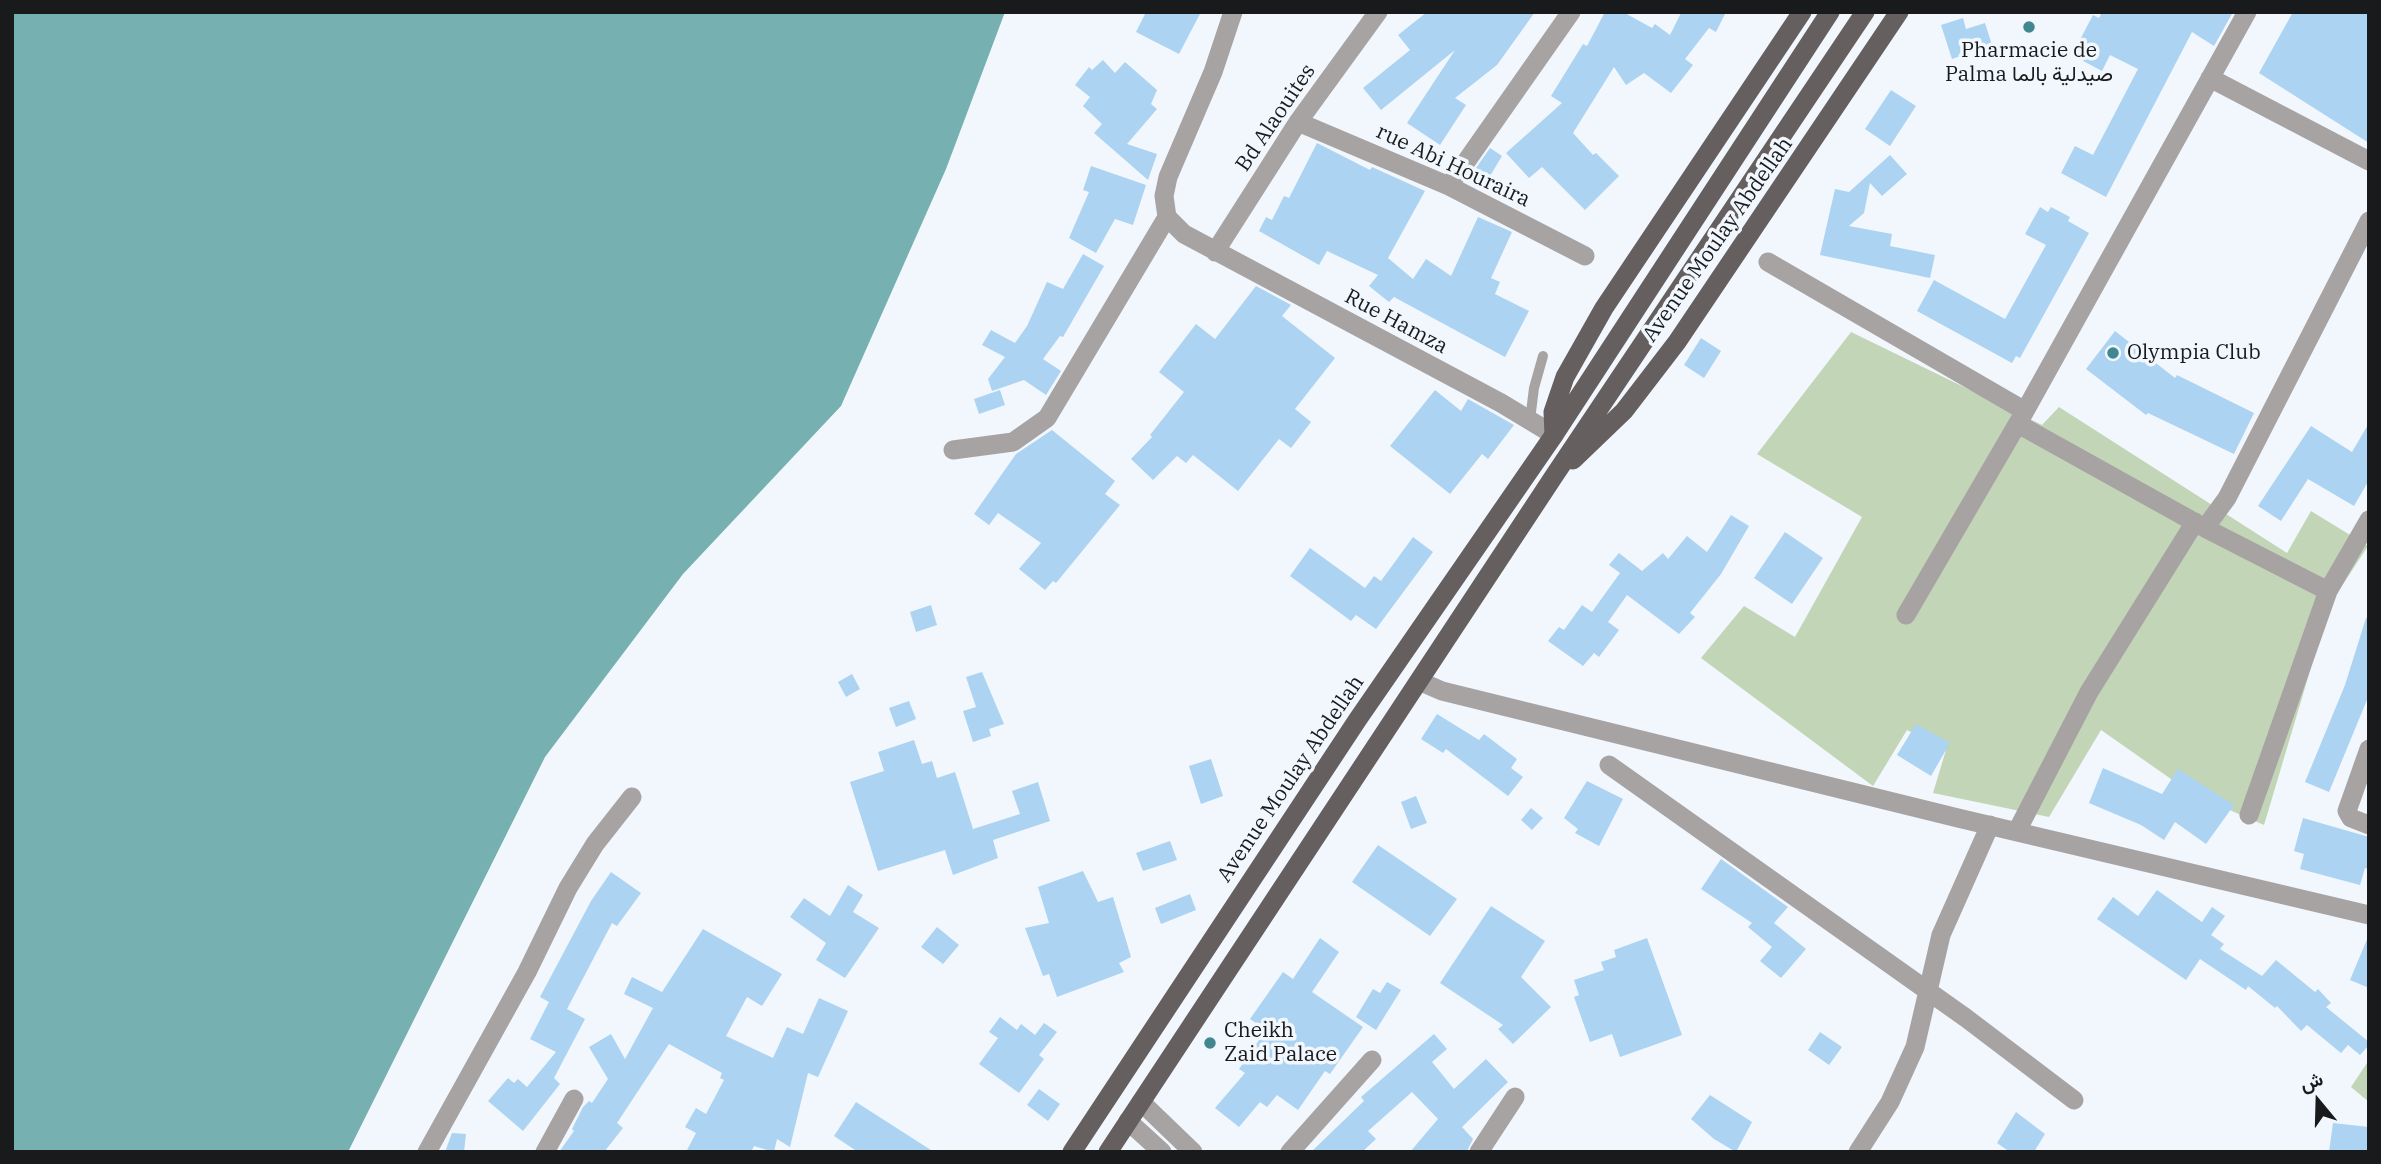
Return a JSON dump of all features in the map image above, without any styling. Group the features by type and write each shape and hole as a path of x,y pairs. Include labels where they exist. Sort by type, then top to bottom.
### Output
{"main road":[{"path":"1554,435 1553,412 1562,385 1604,308 1802,12"},
{"name":"Avenue Moulay Abdellah","path":"1072,1152 1343,742 1495,516 1554,435 1830,12"},
{"name":"Avenue Moulay Abdellah","path":"1108,1152 1554,476 1865,12"},
{"name":"Avenue Moulay Abdellah","path":"1554,476 1623,411 1677,342 1899,12"}],"street":[{"path":"954,450 1013,442 1047,418 1167,216 1164,196 1168,177 1213,72 1233,12"},
{"name":"Bd Alaouites","path":"1215,252 1298,122 1378,12"},
{"path":"1449,186 1571,12"},
{"path":"1906,615 2022,418 2248,12"},
{"path":"2210,78 2369,161"},
{"name":"rue Abi Houraira","path":"1298,122 1449,186 1585,256"},
{"name":"Rue Hamza","path":"1167,216 1184,234 1215,252 1554,435"},
{"path":"2017,831 2089,692 2200,525 2227,498 2369,221"},
{"path":"1768,262 2200,525 2328,591"},
{"path":"2249,815 2328,591 2368,524"},
{"path":"1419,681 1442,691 2369,915"},
{"path":"2369,750 2347,811 2351,818 2369,825"},
{"path":"1609,765 1926,990 2074,1100"},
{"path":"427,1152 527,972 568,888 595,844 632,797"},
{"path":"1858,1152 1890,1102 1915,1047 1926,990 1952,905 1990,825"},
{"path":"1290,1152 1372,1060"},
{"path":"1479,1152 1515,1097"},
{"path":"545,1152 574,1099"},
{"path":"1141,1102 1194,1152"},
{"path":"1128,1121 1162,1152"}],"lane":[{"path":"1530,420 1534,388 1544,356"}],"green space":[{"path":"1851,332 2042,425 2059,407 2287,553 2311,511 2368,546 2330,604 2264,825 2191,793 2101,730 2049,817 1933,793 1946,750 1907,730 1873,786 1701,658 1744,606 1795,637 1862,517 1757,454"},
{"path":"2369,1060 2369,1102 2351,1087"}],"water":[{"path":"12,12 1005,12 946,169 841,406 683,574 545,757 348,1152 12,1152"}],"building":[{"path":"1146,12 1201,12 1179,54 1136,32"},
{"path":"1427,12 1535,12 1497,65 1455,98 1466,105 1440,145 1407,123 1455,50 1381,110 1363,88 1410,50 1398,35"},
{"path":"1605,12 1623,12 1652,28 1655,24 1670,35 1681,13 1679,12 1726,12 1716,32 1709,28 1685,59 1693,65 1671,93 1644,73 1626,85 1614,67 1573,133 1593,155 1596,153 1619,176 1585,210 1542,167 1529,178 1506,153 1562,103 1551,96 1583,44 1587,46"},
{"path":"2102,12 2233,12 2214,46 2192,32 2106,197 2061,173 2075,146 2093,155 2138,69 2110,55 2102,71 2072,55 2093,15 2099,18"},
{"path":"2293,12 2369,12 2369,143 2259,73"},
{"path":"1963,18 1966,29 1985,23 1992,45 1952,59 1941,25"},
{"path":"1103,60 1115,73 1125,62 1157,90 1151,104 1157,109 1127,144 1157,154 1148,180 1094,133 1102,124 1083,106 1090,97 1075,85 1089,67 1092,70"},
{"path":"1891,90 1916,106 1890,146 1865,129"},
{"path":"1317,143 1370,170 1372,167 1425,191 1388,258 1413,279 1426,259 1451,276 1478,217 1512,232 1491,278 1500,282 1495,294 1529,311 1505,357 1394,297 1389,302 1369,286 1378,275 1327,251 1319,265 1259,231 1266,217 1272,220 1284,196 1289,198"},
{"path":"1490,148 1502,156 1490,176 1476,168"},
{"path":"1890,155 1907,174 1882,196 1870,183 1864,213 1849,226 1892,234 1890,246 1935,255 1930,278 1820,255 1835,189 1849,192"},
{"path":"1091,166 1146,185 1133,225 1115,219 1096,253 1069,238 1089,192 1083,190"},
{"path":"2040,207 2048,212 2051,207 2070,217 2068,221 2089,233 2020,358 2016,356 2012,363 1917,311 1934,280 2005,319 2046,245 2025,234"},
{"path":"1083,254 1104,266 1063,337 1060,336 1043,359 1061,371 1046,395 1024,380 992,391 988,379 1005,357 982,345 991,330 1015,343 1027,326 1047,282 1063,289"},
{"path":"1256,286 1291,305 1282,316 1335,358 1295,409 1311,422 1291,448 1279,439 1238,491 1193,455 1186,463 1177,456 1153,480 1131,459 1152,437 1150,435 1184,392 1159,372 1196,324 1215,339"},
{"path":"2115,331 2175,378 2177,375 2254,413 2234,454 2148,413 2146,415 2086,369"},
{"path":"1701,338 1721,351 1704,378 1684,365"},
{"path":"1000,390 1005,405 979,414 974,399"},
{"path":"1435,390 1461,411 1468,399 1514,425 1488,459 1482,454 1450,494 1390,446"},
{"path":"2369,423 2369,480 2354,506 2308,479 2281,521 2258,506 2311,426 2352,452"},
{"path":"1052,430 1115,481 1105,494 1120,505 1056,583 1053,581 1045,590 1019,569 1041,543 998,513 989,525 974,514 1016,454"},
{"path":"1731,515 1749,526 1721,574 1690,613 1695,617 1679,634 1627,595 1608,622 1619,630 1599,657 1594,653 1583,666 1548,641 1559,627 1564,630 1582,605 1592,612 1620,573 1609,565 1619,553 1642,571 1663,553 1668,559 1687,536 1707,552"},
{"path":"1785,532 1823,558 1792,604 1754,578"},
{"path":"1413,537 1433,552 1376,629 1356,615 1351,621 1290,576 1310,548 1365,588 1374,576 1381,581"},
{"path":"931,605 937,625 916,632 910,612"},
{"path":"2366,618 2369,619 2369,695 2329,792 2305,782 2345,685"},
{"path":"982,672 1004,724 989,729 991,736 973,742 963,711 976,707 966,677"},
{"path":"852,674 860,689 846,697 838,682"},
{"path":"909,701 916,719 896,727 889,708"},
{"path":"1437,714 1479,740 1484,734 1517,759 1511,768 1523,777 1508,796 1446,749 1443,753 1421,739"},
{"path":"1916,724 1950,743 1931,776 1897,755"},
{"path":"914,740 922,764 932,761 937,778 955,772 973,829 1020,814 1012,791 1038,782 1050,821 993,840 998,858 953,875 945,850 878,871 850,782 884,771 878,752"},
{"path":"1211,759 1223,796 1201,804 1189,766"},
{"path":"2103,768 2162,794 2178,769 2234,805 2206,844 2175,822 2164,840 2141,825 2089,803"},
{"path":"1587,781 1623,799 1599,846 1575,833 1578,829 1564,818"},
{"path":"1416,796 1427,823 1411,829 1401,802"},
{"path":"1531,808 1543,818 1532,830 1521,820"},
{"path":"2303,818 2369,837 2369,869 2365,868 2360,885 2300,869 2304,854 2294,851"},
{"path":"1170,841 1177,860 1143,871 1136,853"},
{"path":"1378,845 1457,899 1430,936 1352,882"},
{"path":"1721,859 1788,907 1774,923 1806,949 1781,978 1760,961 1772,947 1748,927 1752,923 1701,889"},
{"path":"1083,871 1098,902 1113,897 1131,957 1119,963 1124,972 1057,997 1049,974 1043,976 1025,928 1049,923 1038,887"},
{"path":"611,872 641,893 617,926 612,923 567,1009 585,1019 554,1078 560,1084 523,1131 488,1101 508,1078 514,1083 518,1079 527,1087 556,1052 530,1039 549,1002 540,997 591,901"},
{"path":"848,885 863,895 853,912 879,928 845,978 816,960 826,943 790,917 804,898 830,916"},
{"path":"2157,890 2202,922 2212,907 2225,916 2211,935 2224,944 2220,949 2262,976 2276,960 2315,992 2318,989 2331,1003 2326,1007 2369,1042 2369,1045 2360,1055 2348,1045 2341,1053 2307,1025 2301,1031 2277,1006 2275,1008 2248,986 2246,990 2200,959 2186,980 2097,919 2113,897 2138,916"},
{"path":"1190,894 1196,910 1161,924 1155,908"},
{"path":"1491,906 1545,941 1521,977 1551,1007 1513,1044 1498,1029 1503,1025 1440,983"},
{"path":"937,927 959,945 943,964 921,947"},
{"path":"703,929 782,974 762,1006 747,997 726,1036 773,1058 787,1027 803,1034 819,998 848,1011 818,1077 808,1073 790,1147 777,1139 774,1152 754,1146 751,1152 686,1152 696,1133 685,1127 696,1108 706,1114 724,1080 720,1078 722,1073 669,1044 617,1123 623,1128 604,1152 559,1152 574,1131 572,1129 583,1107 589,1101 592,1103 608,1079 589,1047 611,1034 625,1059 653,1008 624,994 632,977 662,992"},
{"path":"2369,937 2369,988 2350,980"},
{"path":"1320,938 1339,952 1312,992 1363,1027 1330,1074 1325,1071 1298,1110 1277,1095 1267,1107 1260,1102 1239,1127 1215,1108 1245,1073 1239,1069 1266,1030 1250,1019 1283,972 1293,979"},
{"path":"1647,938 1682,1035 1620,1057 1612,1034 1590,1042 1574,997 1579,995 1574,980 1604,970 1601,962 1616,957 1614,950"},
{"path":"1387,982 1401,990 1376,1030 1356,1017 1373,989 1380,993"},
{"path":"1000,1017 1017,1030 1021,1024 1035,1035 1044,1023 1057,1032 1039,1055 1044,1059 1019,1093 979,1064 998,1038 989,1032"},
{"path":"1820,1032 1842,1047 1829,1065 1808,1050"},
{"path":"1434,1034 1447,1049 1432,1062 1454,1089 1486,1059 1508,1082 1462,1127 1473,1139 1467,1151 1410,1152 1438,1119 1412,1092 1368,1131 1376,1139 1362,1152 1311,1152 1364,1101 1361,1097"},
{"path":"1039,1089 1060,1104 1048,1121 1027,1105"},
{"path":"1710,1095 1752,1122 1736,1152 1714,1139 1691,1119"},
{"path":"856,1102 934,1152 858,1152 834,1136"},
{"path":"2016,1112 2045,1134 2034,1152 2010,1152 1997,1143"},
{"path":"2333,1123 2369,1127 2369,1152 2329,1152"},
{"path":"452,1133 466,1134 464,1152 445,1152"}],"place":[{"name":"Pharmacie de Palma صيدلية بالما","path":"2029,27"},
{"name":"Olympia Club","path":"2113,353"},
{"name":"Cheikh Zaid Palace","path":"1210,1043"}]}
